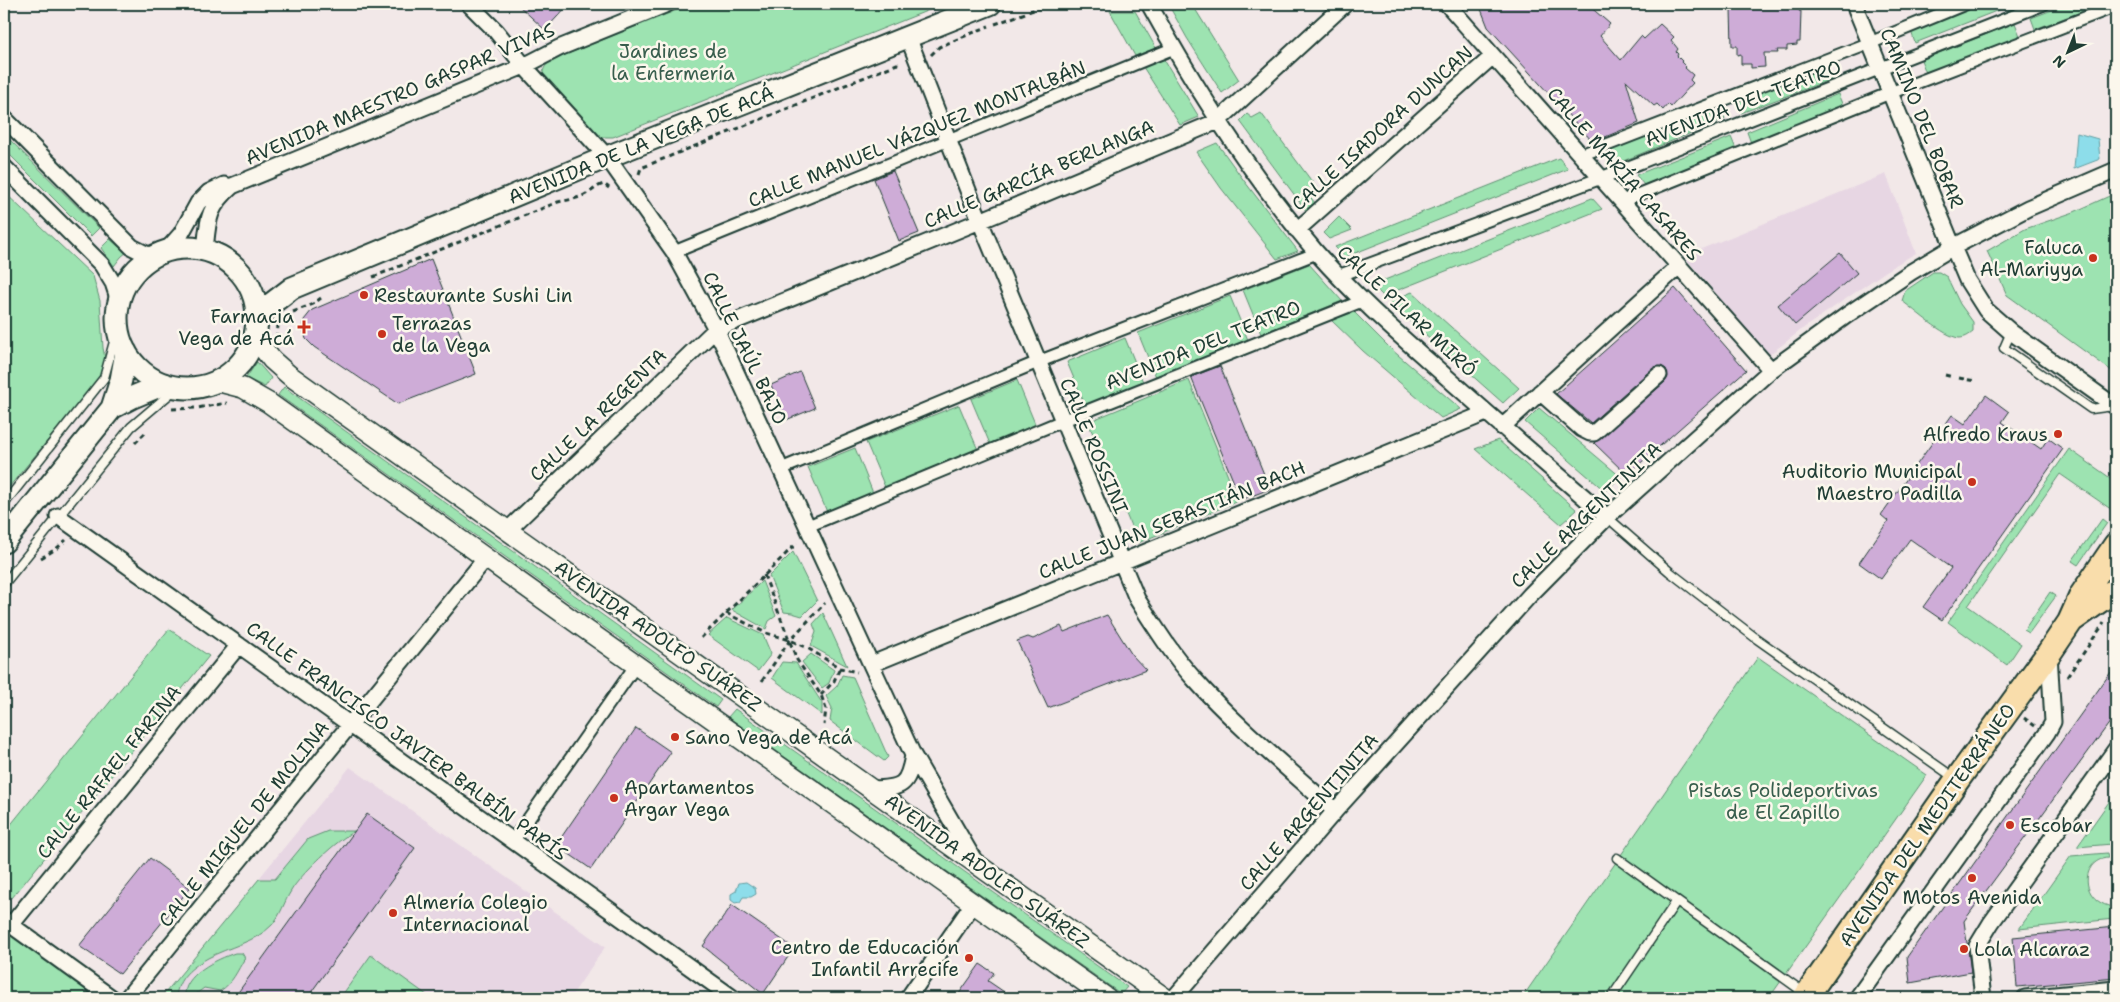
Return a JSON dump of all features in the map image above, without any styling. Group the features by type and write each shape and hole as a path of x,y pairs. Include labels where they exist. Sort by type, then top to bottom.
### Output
{"main road":[{"name":"AVENIDA DE LA VEGA DE ACÁ","path":"255,330 267,306 292,288 607,157 990,4"},
{"path":"4,542 112,408 133,397 171,385 197,386 216,381 236,368 244,359 255,330 253,298 243,277 226,261 205,251 185,248 159,254 131,276 119,301 118,327 126,352 142,371 171,385"},
{"name":"AVENIDA DE LA VEGA DE ACÁ","path":"243,277 261,286 275,289 292,288"},
{"path":"112,408 126,352"},
{"path":"2070,622 2082,595 2116,545"},
{"path":"2070,622 2107,595 2116,591"},
{"name":"AVENIDA DEL MEDITERRÁNEO","path":"1808,997 1957,780 2070,622"}],"street":[{"name":"CALLE JAÚL BAJO","path":"469,4 496,30 524,66 607,157 674,252 716,329 913,755 975,861"},
{"name":"AVENIDA MAESTRO GASPAR VIVAS","path":"205,251 212,208 232,186 524,66 559,48 667,4"},
{"name":"CALLE PILAR MIRÓ","path":"1149,4 1218,121 1317,253 1362,301 1486,413 1607,517"},
{"name":"CALLE GARCÍA BERLANGA","path":"716,329 1218,121 1345,4"},
{"name":"CALLE MARÍA CASARES","path":"1447,4 1771,370"},
{"name":"CAMINO DEL BOBAR","path":"1854,4 1967,280 1986,310 2011,332 2115,406"},
{"name":"AVENIDA DEL TEATRO","path":"1581,156 1965,4"},
{"name":"AVENIDA DEL TEATRO","path":"1338,276 1601,178 2044,4"},
{"path":"1622,201 1890,93 2116,6"},
{"name":"CALLE ROSSINI","path":"908,37 980,221 1137,600 1164,641 1194,679 1218,704 1335,811"},
{"name":"CALLE MANUEL VÁZQUEZ MONTALBÁN","path":"674,252 1174,48"},
{"name":"CALLE ISADORA DUNCAN","path":"1298,230 1493,56"},
{"path":"4,118 132,247 159,254"},
{"path":"4,167 102,264 113,283 119,301"},
{"name":"CALLE ARGENTINITA","path":"1174,998 1335,811 1530,596 1607,517 1771,370 1847,314 1953,247 2028,208 2116,170"},
{"name":"AVENIDA MAESTRO GASPAR VIVAS","path":"159,254 181,234 198,203 209,192 224,185 232,186"},
{"path":"781,469 1038,362 1317,253"},
{"path":"1502,427 1679,266"},
{"name":"AVENIDA DEL TEATRO","path":"808,526 1062,421 1362,301"},
{"name":"CALLE LA REGENTA","path":"508,530 716,329"},
{"name":"AVENIDA ADOLFO SUÁREZ","path":"255,330 282,370 975,861 1165,998"},
{"path":"1540,392 1582,429 1594,433 1659,376"},
{"name":"AVENIDA ADOLFO SUÁREZ","path":"216,381 243,388 263,399 1107,998"},
{"name":"CALLE JUAN SEBASTIÁN BACH","path":"872,664 1486,413"},
{"name":"CALLE FRANCISCO JAVIER BALBÍN PARÍS","path":"58,516 734,998"},
{"name":"CALLE MIGUEL DE MOLINA","path":"127,998 486,558"},
{"name":"CALLE RAFAEL FARINA","path":"7,922 239,645"},
{"path":"1857,998 2047,733 2052,722 2049,653"},
{"path":"513,841 636,665"},
{"path":"1983,998 1977,946 1991,923 2116,749"},
{"path":"873,789 894,788 904,783 910,771 913,755"},
{"path":"908,998 973,904"},
{"path":"7,922 112,998"},
{"path":"2025,998 2116,989"}],"lane":[{"path":"4,504 104,378 118,327"},
{"path":"4,584 131,427 171,385"},
{"path":"1607,517 1670,572 1758,639 1957,780"},
{"path":"1617,858 1808,997"},
{"path":"1611,998 1676,902"}],"path":[{"path":"928,57 939,47 1050,4"},
{"path":"1109,4 1130,4"},
{"path":"644,166 897,64 907,66"},
{"path":"370,278 558,202 579,197 602,184 614,192"},
{"path":"286,313 313,304 328,295"},
{"path":"279,342 277,334 280,321"},
{"path":"1945,375 1953,377"},
{"path":"1959,378 1975,380"},
{"path":"166,410 197,408 220,403 234,404"},
{"path":"44,557 70,536"},
{"path":"701,638 797,543"},
{"path":"764,575 797,660 821,695 826,709 824,725"},
{"path":"762,681 790,640 825,603"},
{"path":"726,613 766,633 790,640 840,668 857,672"},
{"path":"2067,684 2068,674 2108,619"},
{"path":"821,695 834,681 840,668"}],"shaded area":[{"path":"1886,174 1916,253 1892,267 1805,327 1769,355 1684,256"},
{"name":"Almería Colegio Internacional","path":"350,767 605,947 570,998 161,998"}],"green space":[{"name":"Jardines de la Enfermería","path":"692,4 944,4 613,137 601,137 596,134 543,77 544,68 550,61"},
{"path":"1168,4 1192,4 1239,80 1222,93 1187,38"},
{"path":"1981,4 2009,4 2009,6 1915,43 1911,31"},
{"path":"2068,4 2102,4 2035,29 2031,18"},
{"path":"1110,11 1135,11 1156,48 1135,56"},
{"path":"2015,23 2020,36 1926,73 1921,60"},
{"path":"1163,58 1199,117 1180,125 1143,67"},
{"path":"1827,65 1832,79 1741,113 1736,100"},
{"path":"1838,94 1843,106 1751,143 1747,132"},
{"path":"1720,107 1725,119 1621,162 1610,150"},
{"path":"1261,113 1319,191 1311,198 1316,204 1307,212 1240,121 1247,114 1252,118"},
{"path":"4,134 99,228 91,236 4,149"},
{"path":"1731,137 1736,149 1644,185 1636,175"},
{"path":"1217,143 1298,251 1277,259 1221,188 1196,152"},
{"path":"1559,158 1568,169 1345,257 1335,247"},
{"path":"4,192 93,276 100,301 103,348 107,369 4,493"},
{"path":"2116,193 2116,374 2007,295 1987,251 2025,229 2074,212"},
{"path":"1592,198 1602,209 1383,296 1372,285"},
{"path":"1339,217 1352,230 1329,239 1323,233"},
{"path":"110,239 128,251 114,266 101,248"},
{"path":"1309,264 1342,301 1261,334 1243,290"},
{"path":"1933,272 1939,272 1947,277 1960,304 1973,322 1973,332 1967,336 1959,338 1945,333 1902,301 1905,291"},
{"path":"1412,292 1519,388 1503,403 1389,302"},
{"path":"1230,296 1248,340 1156,377 1138,333"},
{"path":"1354,312 1391,349 1461,409 1441,418 1363,351 1331,320"},
{"path":"1125,338 1143,382 1085,405 1067,362"},
{"path":"257,362 271,378 265,387 246,378"},
{"path":"1017,380 1036,426 990,444 971,399"},
{"path":"1189,380 1238,501 1138,543 1088,422"},
{"path":"284,387 721,700 716,707 278,395"},
{"path":"959,405 978,450 885,487 866,442"},
{"path":"1539,408 1621,477 1605,491 1525,422"},
{"path":"1498,440 1577,510 1561,524 1475,449"},
{"path":"855,448 873,493 827,512 808,467"},
{"path":"2069,449 2116,482 2116,510 2115,512 2060,474 1968,606 2021,644 2007,665 1948,622"},
{"path":"2102,519 2107,523 2078,565 2072,561"},
{"path":"793,552 817,601 802,616 784,612 769,576"},
{"path":"762,581 776,616 769,621 766,629 732,610"},
{"path":"2050,592 2056,596 2029,633 2024,630"},
{"path":"823,613 847,666 811,646 816,632 813,624"},
{"path":"727,618 763,635 771,654 758,671 708,635"},
{"path":"169,629 209,656 12,898 4,892 4,833"},
{"path":"811,654 834,670 829,683 822,688 802,662"},
{"name":"Pistas Polideportivas de El Zapillo","path":"1758,657 1927,775 1769,998 1522,998"},
{"path":"782,662 796,663 822,703 822,715 772,678"},
{"path":"842,675 853,677 888,757 884,761 830,721 832,708 826,696 837,686"},
{"path":"735,709 1127,987 1121,994 728,717"},
{"path":"2116,792 2116,839 2112,844 2077,847"},
{"path":"328,831 355,831 330,849 303,876 291,891 272,925 258,936 202,961 182,979 176,998 161,998 259,879 275,879 308,839"},
{"path":"2107,853 2108,858 2099,860 2092,865 2088,872 2087,881 2094,897 2102,903 2113,907 2114,919 2019,929 2071,856"},
{"path":"4,929 100,998 4,998"},
{"path":"235,953 242,953 245,958 224,988 220,991 204,988 196,994 195,998 185,998 189,982 195,975 219,959"},
{"path":"371,955 431,998 340,998"}],"water":[{"path":"2077,133 2098,139 2100,159 2074,169"},
{"path":"746,882 755,888 756,894 751,897 743,897 740,902 735,903 731,900 731,894 736,891 739,883"}],"building":[{"path":"517,4 569,4 545,30"},
{"path":"1479,4 1587,4 1610,24 1600,36 1621,60 1641,36 1644,39 1660,24 1674,37 1671,40 1678,49 1676,52 1677,56 1685,68 1693,75 1690,80 1693,83 1671,107 1668,104 1663,110 1657,104 1654,106 1626,80 1639,123 1593,142 1488,27"},
{"path":"1734,4 1799,4 1799,11 1801,11 1800,42 1797,42 1797,45 1787,46 1787,50 1777,50 1778,53 1764,53 1765,67 1751,68 1751,64 1741,64 1741,54 1737,55 1737,46 1732,46 1731,9 1734,9"},
{"path":"893,171 919,233 899,241 874,179"},
{"path":"1840,253 1857,273 1795,325 1778,305"},
{"name":"Terrazas de la Vega","path":"431,259 476,374 398,404 314,347 306,339 303,329 304,320 312,310"},
{"path":"1675,288 1746,370 1627,475 1594,443 1665,382 1668,377 1666,369 1661,366 1653,368 1591,423 1556,394"},
{"path":"1220,366 1270,489 1241,500 1191,377"},
{"path":"800,372 815,408 786,420 771,385"},
{"name":"Auditorio Municipal Maestro Padilla","path":"1986,395 2009,412 2002,422 2041,449 2048,438 2063,449 1942,620 1923,607 1951,568 1910,539 1881,579 1859,563 1888,521 1881,515 1952,415 1965,424"},
{"path":"1107,615 1132,655 1146,670 1048,708 1017,641 1028,637 1033,639 1061,626 1064,632"},
{"path":"2116,665 2116,714 1964,921 1971,972 1910,983 1907,957"},
{"name":"Apartamentos Argar Vega","path":"636,728 671,752 591,869 556,845"},
{"path":"367,814 415,848 307,998 234,998"},
{"path":"150,858 190,888 120,974 79,946"},
{"path":"732,905 794,948 763,994 703,946"},
{"path":"2116,927 2116,978 2017,987 2013,937"},
{"path":"980,964 994,973 988,981 1013,998 956,998"}],"place":[{"name":"Faluca Al-Mariyya","path":"2093,258"},
{"name":"Restaurante Sushi Lin","path":"364,295"},
{"name":"Farmacia Vega de Acá","path":"304,327"},
{"name":"Terrazas de la Vega","path":"382,334"},
{"name":"Alfredo Kraus","path":"2058,434"},
{"name":"Auditorio Municipal Maestro Padilla","path":"1972,482"},
{"name":"Sano Vega de Acá","path":"675,737"},
{"name":"Apartamentos Argar Vega","path":"614,798"},
{"name":"Escobar","path":"2010,825"},
{"name":"Motos Avenida","path":"1972,878"},
{"name":"Almería Colegio Internacional","path":"393,913"},
{"name":"Lola Alcaraz","path":"1964,949"},
{"name":"Centro de Educación Infantil Arrecife","path":"969,958"}]}
